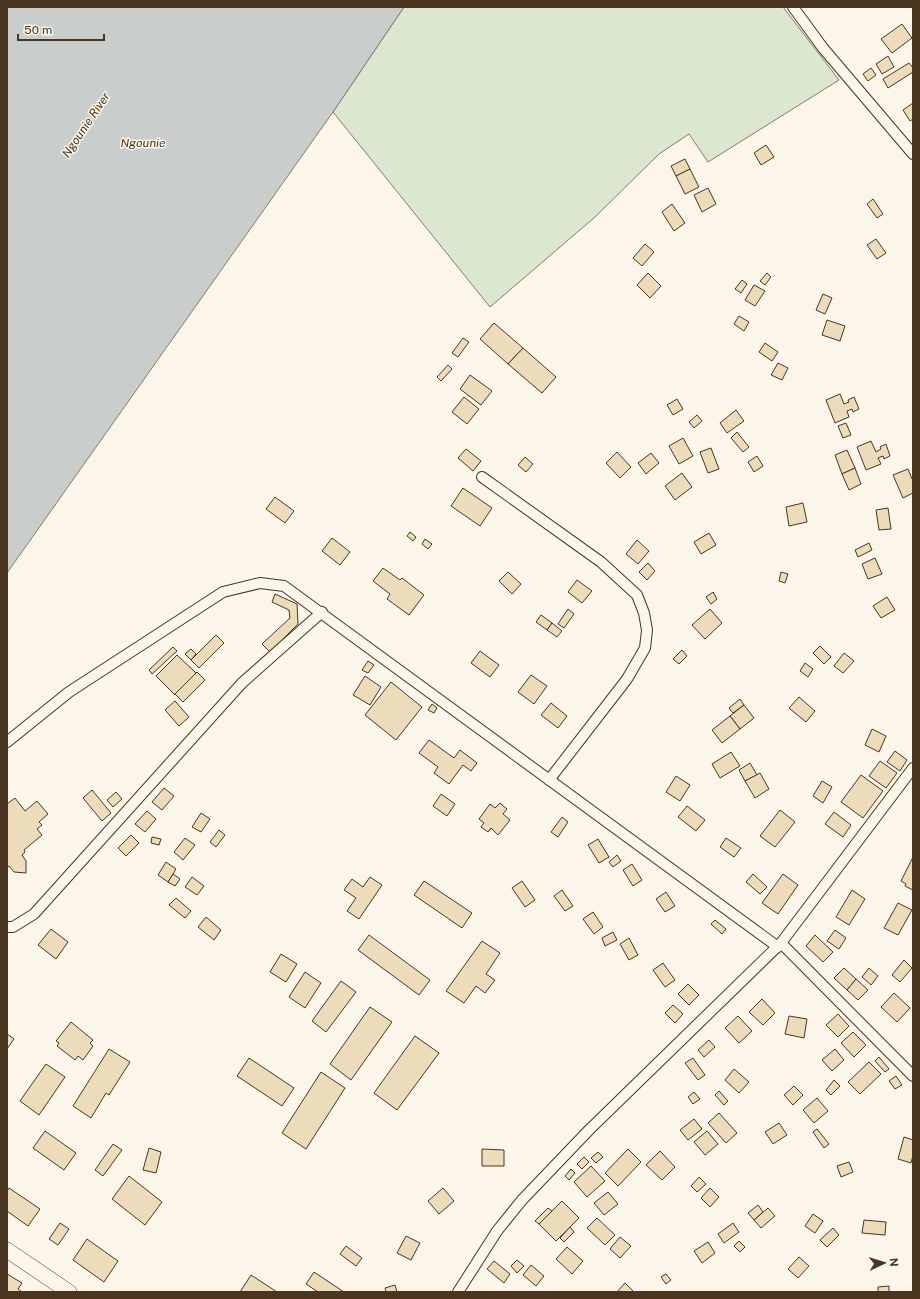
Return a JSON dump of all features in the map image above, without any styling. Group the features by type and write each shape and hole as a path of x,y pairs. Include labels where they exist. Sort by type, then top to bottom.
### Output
{"street":[{"path":"793,7 823,48 913,154"},
{"path":"482,477 601,562 637,595 644,612 647,630 645,648 627,679 549,780"},
{"path":"7,742 69,692 223,592 260,583 284,586 322,612 549,780 779,945 913,1076"},
{"path":"7,927 13,927 34,914 242,683 322,612"},
{"path":"458,1292 497,1231 522,1200 589,1130 779,945 913,768"},
{"path":"7,1250 69,1292"}],"green space":[{"path":"404,7 783,7 839,80 708,162 689,134 659,154 595,217 490,307 333,112"}],"water":[{"name":"Ngounie","path":"7,7 404,7 333,112 7,573"}],"building":[{"path":"902,24 912,38 892,53 881,39"},
{"path":"888,56 894,67 882,74 876,64"},
{"path":"909,63 913,68 913,72 888,88 883,79"},
{"path":"871,68 876,75 868,81 863,74"},
{"path":"913,103 913,119 910,121 903,110"},
{"path":"766,145 774,157 761,165 754,153"},
{"path":"685,159 690,169 676,176 671,166"},
{"path":"690,169 699,187 685,194 676,176"},
{"path":"708,188 716,204 702,212 694,195"},
{"path":"873,199 883,214 877,218 867,204"},
{"path":"672,204 685,223 674,231 662,212"},
{"path":"876,239 886,253 877,259 867,245"},
{"path":"645,244 654,252 642,266 633,258"},
{"path":"648,273 661,286 650,298 637,285"},
{"path":"767,273 771,277 765,285 760,281"},
{"path":"742,280 747,284 741,293 735,289"},
{"path":"754,285 765,291 755,306 745,300"},
{"path":"823,294 832,298 825,314 816,310"},
{"path":"739,316 749,322 744,331 734,324"},
{"path":"827,320 845,326 840,341 822,335"},
{"path":"494,323 523,348 508,364 480,339"},
{"path":"463,338 469,342 458,357 452,353"},
{"path":"765,343 778,352 772,361 759,352"},
{"path":"523,348 556,377 542,393 508,364"},
{"path":"778,363 788,368 782,380 771,375"},
{"path":"448,365 452,369 441,381 437,377"},
{"path":"470,375 492,391 481,405 460,389"},
{"path":"840,394 844,404 849,402 848,400 854,397 859,409 853,412 852,409 847,411 849,417 835,423 826,400"},
{"path":"464,397 479,409 467,424 452,412"},
{"path":"677,399 683,409 673,415 667,405"},
{"path":"736,410 744,421 727,433 720,423"},
{"path":"697,415 702,421 694,428 689,422"},
{"path":"846,423 851,435 843,438 838,426"},
{"path":"737,432 749,447 743,452 731,438"},
{"path":"683,438 693,456 679,464 669,446"},
{"path":"871,441 876,452 881,449 880,447 886,444 890,456 884,459 883,456 878,458 881,464 866,470 857,447"},
{"path":"711,448 719,469 708,473 700,452"},
{"path":"466,449 481,461 473,471 458,458"},
{"path":"847,450 855,468 842,474 835,455"},
{"path":"617,452 631,467 620,478 606,463"},
{"path":"651,453 659,463 646,474 638,463"},
{"path":"757,456 763,466 754,472 748,462"},
{"path":"525,457 533,464 526,472 518,465"},
{"path":"855,468 861,484 849,490 842,474"},
{"path":"908,469 913,479 913,493 903,498 893,475"},
{"path":"682,473 692,487 675,500 665,486"},
{"path":"463,488 492,508 480,526 451,506"},
{"path":"275,497 294,511 285,523 266,509"},
{"path":"803,503 807,522 789,526 786,507"},
{"path":"888,508 891,529 879,530 876,510"},
{"path":"410,532 416,537 413,541 407,536"},
{"path":"709,533 716,545 701,554 694,542"},
{"path":"332,538 350,552 340,565 322,551"},
{"path":"425,539 432,544 428,549 422,544"},
{"path":"637,540 649,551 638,564 626,554"},
{"path":"869,543 872,550 858,557 855,550"},
{"path":"875,558 882,574 868,579 862,564"},
{"path":"648,563 655,571 647,580 639,572"},
{"path":"383,568 400,580 402,578 424,595 409,615 387,599 390,594 373,581"},
{"path":"508,572 521,584 512,594 499,581"},
{"path":"781,572 788,574 785,583 779,581"},
{"path":"577,580 592,591 582,603 568,592"},
{"path":"713,592 717,599 711,604 706,597"},
{"path":"275,594 297,604 298,624 270,652 262,644 290,618 289,610 272,602"},
{"path":"887,597 895,610 881,618 873,606"},
{"path":"568,609 574,614 564,628 558,624"},
{"path":"710,609 722,623 705,639 692,625"},
{"path":"541,615 552,623 547,630 536,622"},
{"path":"552,623 562,631 557,637 547,630"},
{"path":"216,635 224,643 199,668 191,660"},
{"path":"820,646 831,657 824,664 813,653"},
{"path":"173,647 177,651 152,674 149,670"},
{"path":"191,649 196,654 191,660 185,654"},
{"path":"682,650 687,656 679,664 673,659"},
{"path":"480,651 499,665 490,677 471,663"},
{"path":"844,653 854,661 843,673 834,666"},
{"path":"177,655 196,673 175,695 156,676"},
{"path":"368,661 374,665 368,673 362,670"},
{"path":"805,663 813,669 808,677 800,671"},
{"path":"197,672 205,680 183,702 175,694"},
{"path":"531,675 547,686 534,704 518,692"},
{"path":"365,676 381,687 370,705 353,695"},
{"path":"391,682 422,707 396,740 365,715"},
{"path":"799,697 815,711 806,722 789,708"},
{"path":"740,699 744,705 733,713 729,708"},
{"path":"175,701 189,717 179,726 165,710"},
{"path":"551,703 567,716 558,728 541,715"},
{"path":"432,704 437,708 434,713 428,710"},
{"path":"744,705 754,718 740,729 730,716"},
{"path":"730,716 740,729 722,743 712,730"},
{"path":"872,729 886,736 879,752 865,745"},
{"path":"429,740 454,758 460,750 477,763 471,771 463,765 449,784 434,773 438,767 419,753"},
{"path":"895,751 907,760 900,771 887,762"},
{"path":"731,752 740,766 720,778 712,764"},
{"path":"880,761 897,773 886,788 869,776"},
{"path":"750,763 757,775 745,781 739,770"},
{"path":"760,773 769,789 755,798 745,781"},
{"path":"861,775 883,791 863,818 841,802"},
{"path":"676,776 690,785 680,801 666,792"},
{"path":"822,781 832,787 823,803 813,796"},
{"path":"164,788 174,796 162,810 152,802"},
{"path":"92,790 111,813 102,821 83,798"},
{"path":"116,792 122,799 113,807 107,800"},
{"path":"441,794 455,804 447,816 433,806"},
{"path":"15,798 25,811 37,801 48,814 39,822 42,825 37,829 42,835 24,850 25,852 22,855 26,861 26,873 14,872 9,866 7,867 7,804"},
{"path":"500,803 507,809 503,814 510,820 498,835 491,828 488,832 481,827 484,823 479,819 490,804 495,808"},
{"path":"687,806 705,820 696,831 678,817"},
{"path":"780,810 795,822 775,847 760,836"},
{"path":"147,811 156,819 145,832 135,824"},
{"path":"834,812 851,825 843,837 825,824"},
{"path":"201,813 210,819 201,832 192,827"},
{"path":"562,817 568,822 558,837 551,832"},
{"path":"219,830 225,835 216,847 210,842"},
{"path":"131,835 139,843 126,856 118,848"},
{"path":"152,837 161,839 159,845 151,843"},
{"path":"185,838 195,845 183,860 174,852"},
{"path":"726,838 741,848 734,857 720,847"},
{"path":"598,839 609,857 599,863 588,845"},
{"path":"617,855 621,861 613,867 609,862"},
{"path":"913,857 913,890 905,886 906,884 901,881"},
{"path":"166,862 176,869 168,882 158,875"},
{"path":"632,864 642,880 633,886 623,870"},
{"path":"173,874 180,879 175,886 168,882"},
{"path":"753,874 767,887 760,894 746,882"},
{"path":"783,874 798,885 778,914 762,903"},
{"path":"192,877 204,886 197,895 185,887"},
{"path":"370,877 382,885 359,919 347,911 356,898 344,890 352,879 363,887"},
{"path":"424,881 472,913 462,928 414,895"},
{"path":"522,881 535,900 525,907 512,888"},
{"path":"562,890 573,906 565,911 554,896"},
{"path":"852,890 865,899 849,925 836,917"},
{"path":"666,892 675,906 665,912 656,899"},
{"path":"176,898 191,911 185,918 169,905"},
{"path":"898,903 912,910 898,935 884,928"},
{"path":"593,912 603,927 594,934 583,919"},
{"path":"206,917 221,930 214,940 198,927"},
{"path":"715,920 726,929 722,934 711,924"},
{"path":"51,929 68,942 56,959 38,945"},
{"path":"835,930 846,938 839,949 827,941"},
{"path":"613,932 617,940 605,946 602,938"},
{"path":"369,935 430,980 419,995 358,950"},
{"path":"815,935 833,952 823,962 806,946"},
{"path":"629,938 638,955 629,960 620,944"},
{"path":"482,941 500,953 486,974 495,980 485,993 476,986 464,1003 446,991"},
{"path":"281,954 297,964 286,982 270,972"},
{"path":"904,960 912,968 900,982 892,975"},
{"path":"663,963 675,980 665,987 653,970"},
{"path":"844,968 856,979 847,990 834,978"},
{"path":"869,968 878,976 871,985 862,977"},
{"path":"305,972 321,983 305,1008 289,997"},
{"path":"856,979 868,990 858,1000 847,990"},
{"path":"341,981 356,992 326,1032 312,1021"},
{"path":"688,984 699,995 689,1005 678,994"},
{"path":"894,993 910,1008 897,1022 881,1007"},
{"path":"762,999 775,1013 763,1025 749,1012"},
{"path":"673,1005 683,1014 675,1023 665,1013"},
{"path":"370,1007 392,1022 351,1080 330,1064"},
{"path":"838,1014 849,1026 838,1037 826,1025"},
{"path":"738,1016 752,1031 739,1043 725,1028"},
{"path":"789,1016 807,1019 804,1038 785,1034"},
{"path":"71,1022 93,1040 90,1043 93,1046 83,1060 78,1056 75,1060 57,1046 59,1043 56,1041"},
{"path":"853,1032 866,1045 854,1057 841,1043"},
{"path":"7,1034 14,1039 7,1049"},
{"path":"415,1036 439,1053 397,1110 374,1093"},
{"path":"709,1040 715,1047 704,1057 698,1050"},
{"path":"109,1049 130,1062 109,1095 106,1093 91,1118 73,1106"},
{"path":"835,1049 844,1060 832,1071 822,1060"},
{"path":"879,1057 889,1069 885,1072 875,1061"},
{"path":"249,1058 294,1088 282,1106 237,1076"},
{"path":"693,1058 705,1075 698,1080 685,1063"},
{"path":"869,1062 881,1074 860,1094 848,1082"},
{"path":"46,1064 65,1077 39,1115 20,1101"},
{"path":"734,1069 749,1082 739,1093 725,1080"},
{"path":"321,1072 345,1088 306,1149 282,1133"},
{"path":"896,1076 902,1085 895,1089 889,1081"},
{"path":"834,1080 840,1086 831,1095 826,1090"},
{"path":"794,1086 803,1095 793,1105 784,1095"},
{"path":"719,1091 728,1101 724,1105 715,1095"},
{"path":"694,1092 700,1099 693,1104 688,1097"},
{"path":"817,1098 828,1111 814,1123 803,1110"},
{"path":"719,1113 737,1133 726,1143 708,1123"},
{"path":"694,1119 702,1129 688,1140 680,1130"},
{"path":"779,1123 787,1135 773,1144 765,1132"},
{"path":"817,1129 829,1144 824,1148 813,1132"},
{"path":"45,1131 76,1153 64,1170 33,1148"},
{"path":"707,1131 718,1144 705,1155 694,1142"},
{"path":"904,1137 913,1140 913,1155 911,1163 898,1159"},
{"path":"113,1144 122,1150 103,1176 95,1170"},
{"path":"149,1148 161,1152 156,1173 143,1170"},
{"path":"482,1149 504,1150 504,1166 482,1166"},
{"path":"628,1149 641,1162 618,1186 605,1173"},
{"path":"660,1151 675,1167 662,1180 646,1165"},
{"path":"598,1152 603,1157 596,1163 591,1158"},
{"path":"584,1157 589,1162 582,1169 577,1164"},
{"path":"849,1162 853,1172 841,1177 837,1166"},
{"path":"591,1166 605,1181 587,1197 574,1182"},
{"path":"571,1169 575,1173 569,1180 565,1176"},
{"path":"129,1176 162,1202 145,1225 112,1199"},
{"path":"699,1177 706,1184 697,1192 691,1186"},
{"path":"9,1188 40,1209 28,1226 7,1211 7,1191"},
{"path":"443,1188 454,1201 439,1214 428,1201"},
{"path":"710,1188 719,1197 710,1207 701,1198"},
{"path":"608,1192 618,1204 604,1215 594,1203"},
{"path":"562,1201 579,1218 556,1241 539,1224"},
{"path":"758,1205 763,1212 754,1220 748,1213"},
{"path":"548,1208 552,1211 539,1224 535,1221"},
{"path":"768,1208 775,1216 761,1228 754,1220"},
{"path":"813,1214 823,1221 815,1233 805,1226"},
{"path":"597,1218 615,1235 605,1245 587,1228"},
{"path":"864,1220 886,1222 885,1235 862,1233"},
{"path":"60,1223 69,1229 58,1245 49,1239"},
{"path":"733,1223 739,1232 724,1243 718,1234"},
{"path":"570,1227 574,1232 564,1242 560,1238"},
{"path":"833,1228 839,1235 827,1247 820,1240"},
{"path":"406,1236 420,1243 411,1260 397,1253"},
{"path":"620,1237 631,1246 620,1258 610,1249"},
{"path":"87,1239 118,1261 104,1282 73,1260"},
{"path":"739,1241 745,1247 740,1252 734,1246"},
{"path":"708,1242 715,1253 702,1263 694,1251"},
{"path":"346,1246 362,1258 356,1266 340,1254"},
{"path":"567,1247 583,1261 572,1274 556,1259"},
{"path":"799,1257 809,1266 798,1278 788,1269"},
{"path":"517,1260 524,1266 517,1273 511,1266"},
{"path":"494,1261 510,1274 504,1283 487,1269"},
{"path":"531,1265 544,1276 536,1286 523,1275"},
{"path":"314,1272 344,1292 318,1292 306,1284"},
{"path":"7,1274 22,1283 18,1289 22,1292 7,1292"},
{"path":"666,1274 671,1280 666,1284 661,1277"},
{"path":"251,1275 277,1292 240,1292"},
{"path":"625,1283 634,1292 617,1292"},
{"path":"395,1285 397,1292 386,1292 385,1288"},
{"path":"889,1286 889,1292 878,1292 878,1287"}],"water label":[{"name":"Ngounie River","path":"86,125"}]}
